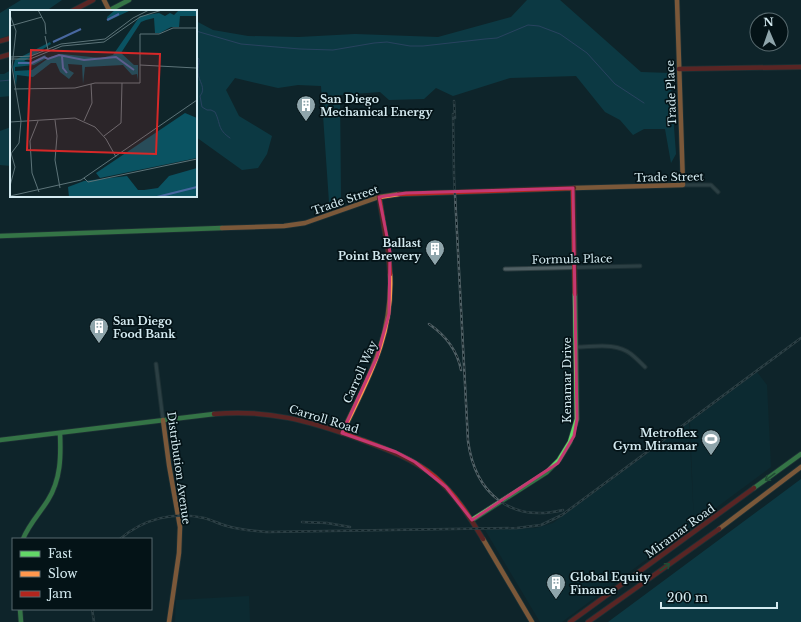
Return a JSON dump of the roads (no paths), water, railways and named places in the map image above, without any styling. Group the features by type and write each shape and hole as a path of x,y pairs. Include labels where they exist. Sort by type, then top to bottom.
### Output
{"street":[{"path":"74,10 93,0"},
{"path":"104,0 108,10"},
{"path":"110,10 129,0"},
{"name":"Trade Place","path":"677,0 683,186"},
{"path":"0,42 10,38"},
{"path":"0,57 10,54"},
{"path":"679,70 801,67"},
{"name":"Trade Street","path":"0,236 284,226 311,221 379,197 406,193 711,185 718,192"},
{"name":"Kenamar Drive","path":"472,520 547,472 558,463 567,451 574,436 577,419 573,188"},
{"name":"Carroll Way","path":"342,433 377,358 384,339 389,314 391,280 390,252 379,197"},
{"name":"Formula Place","path":"505,269 574,269 640,266"},
{"path":"576,347 612,346 631,354 645,367"},
{"name":"Distribution Avenue","path":"156,364 169,466 180,527 179,553 169,622"},
{"name":"Carroll Road","path":"0,440 225,413 260,413 287,416 309,421 396,452 415,462 446,487 472,520 532,622"},
{"path":"23,538 26,530 54,490 60,472 60,433"},
{"name":"Miramar Road","path":"570,622 801,454"},
{"name":"Miramar Road","path":"588,622 746,509 801,467"},
{"path":"20,610 21,622"}],"waterway":[{"path":"197,31 241,44 333,50 387,42 410,46 423,46 497,38 528,25 539,26 560,34 587,53 615,84 644,103"},
{"path":"197,57 199,59 198,75 203,90 200,96 202,107 215,112 221,129 230,138"},
{"path":"0,81 10,80"}],"railway":[{"path":"454,101 455,118"},
{"path":"453,114 454,176 468,441 472,459 478,476 487,489 498,500 511,508 527,512 544,513 563,510"},
{"path":"429,324 450,343 457,356 461,370"},
{"path":"121,538 139,526 159,518 170,516 193,516 237,528 267,532 517,528 541,525 562,515 801,338"},
{"path":"302,522 327,523 350,527"},
{"path":"92,610 94,622"}],"place":[{"name":"San Diego Mechanical Energy","path":"306,122"},
{"name":"Ballast Point Brewery","path":"435,266"},
{"name":"San Diego Food Bank","path":"99,344"},
{"name":"Metroflex Gym Miramar","path":"711,456"},
{"name":"Global Equity Finance","path":"556,600"}]}
